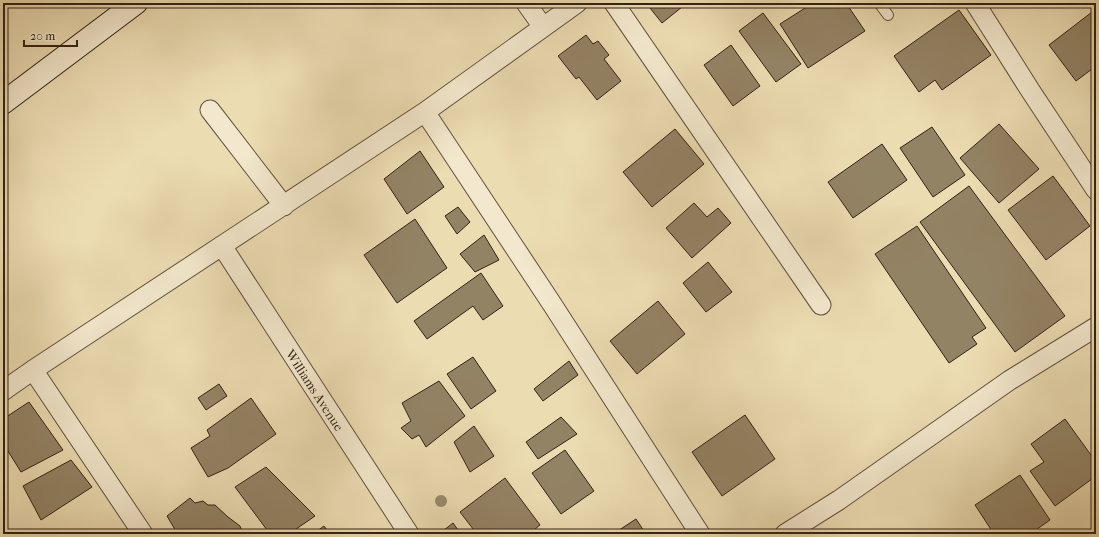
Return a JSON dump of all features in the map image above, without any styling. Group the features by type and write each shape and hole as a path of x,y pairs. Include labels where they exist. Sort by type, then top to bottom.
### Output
{"main road":[{"path":"3,103 136,3"}],"street":[{"path":"526,3 543,27"},
{"path":"3,391 425,112 577,3"},
{"path":"614,3 821,305"},
{"path":"975,3 1096,190"},
{"path":"210,110 284,206"},
{"path":"425,112 552,304 700,534"},
{"name":"Williams Avenue","path":"222,246 409,534"},
{"path":"785,534 839,500 1010,380 1096,327"},
{"path":"33,370 143,534"}],"lane":[{"path":"879,3 888,15"}],"building":[{"path":"646,3 687,3 662,23"},
{"path":"813,3 846,3 865,31 808,68 780,24"},
{"path":"1096,9 1096,66 1076,81 1049,45"},
{"path":"959,10 991,55 942,90 935,80 919,92 894,56"},
{"path":"763,13 801,64 776,82 739,31"},
{"path":"586,35 593,44 598,41 609,55 604,59 621,81 597,100 579,77 576,79 558,56"},
{"path":"731,45 760,86 733,106 704,65"},
{"path":"999,124 1039,169 999,203 960,158"},
{"path":"932,127 965,175 933,197 900,148"},
{"path":"675,129 704,164 652,207 623,172"},
{"path":"882,144 907,180 853,218 828,182"},
{"path":"420,151 444,187 407,214 384,179"},
{"path":"1053,176 1090,226 1046,260 1008,210"},
{"path":"969,186 1065,316 1015,352 920,222"},
{"path":"694,203 707,217 718,208 731,223 692,258 666,228"},
{"path":"458,207 470,222 457,234 445,216"},
{"path":"415,219 447,268 397,303 364,255"},
{"path":"917,226 986,328 972,337 977,344 949,363 875,254"},
{"path":"484,235 499,260 475,272 460,254"},
{"path":"708,262 732,292 706,312 683,283"},
{"path":"481,273 503,306 483,320 473,306 427,339 414,321"},
{"path":"658,301 685,334 637,374 610,341"},
{"path":"473,357 496,391 471,409 447,374"},
{"path":"569,361 578,375 543,401 534,389"},
{"path":"439,381 465,416 426,447 419,435 412,439 401,428 411,421 402,403"},
{"path":"219,384 227,396 206,410 198,398"},
{"path":"251,398 276,434 228,468 208,477 191,448 210,436 207,430"},
{"path":"29,402 63,450 21,472 3,443 3,419"},
{"path":"745,415 775,459 722,496 692,452"},
{"path":"561,417 577,434 538,459 526,442"},
{"path":"1065,419 1096,462 1096,476 1055,506 1030,471 1044,462 1031,444"},
{"path":"474,426 494,456 470,472 454,442"},
{"path":"565,450 594,491 561,514 532,473"},
{"path":"71,460 92,487 41,520 23,486"},
{"path":"266,467 315,516 289,534 270,534 235,487"},
{"path":"1020,475 1050,520 1030,534 994,534 975,505"},
{"path":"505,478 540,525 529,534 477,534 460,512"},
{"path":"190,498 195,503 203,501 208,505 215,505 240,526 243,534 176,534 177,533 167,516"},
{"path":"636,519 646,534 613,534"},
{"path":"453,523 461,534 439,534"},
{"path":"324,526 330,534 313,534"}]}
